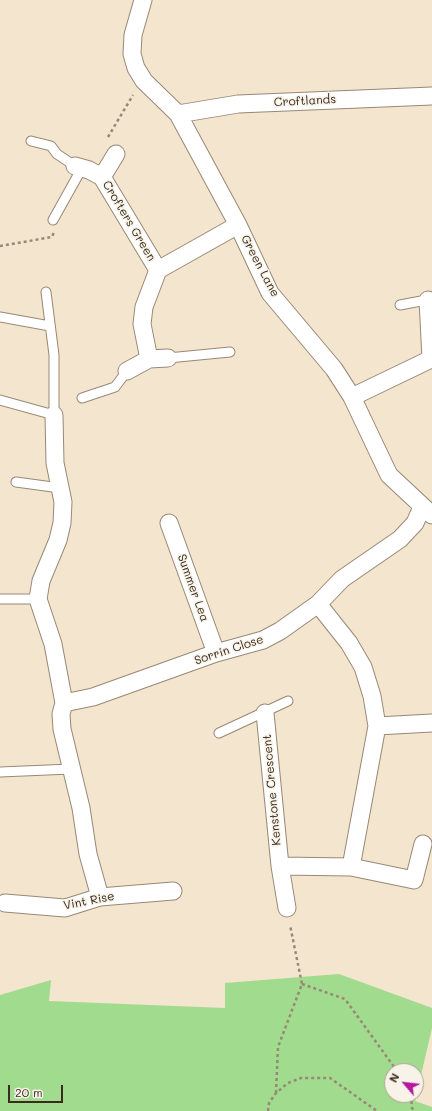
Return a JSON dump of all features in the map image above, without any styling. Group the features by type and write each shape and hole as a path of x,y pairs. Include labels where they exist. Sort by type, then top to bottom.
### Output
{"street":[{"name":"Green Lane","path":"144,0 133,36 132,54 136,68 144,81 178,114 238,225 270,293 334,369 352,397 389,475 427,511"},
{"name":"Croftlands","path":"178,114 238,104 432,96"},
{"path":"102,178 116,154"},
{"name":"Crofters Green","path":"78,167 89,170 102,178 158,270"},
{"name":"Crofters Green","path":"149,359 142,324 144,307 158,270 238,225"},
{"path":"352,397 431,361 430,299"},
{"path":"127,371 149,359 168,358"},
{"path":"54,415 55,463 63,502 62,523 58,540 41,581 38,599 52,644 64,703 61,714 62,729 81,808 88,854 100,897"},
{"name":"Sorrin Close","path":"64,703 93,697 216,653 263,640 286,628 318,604 342,579 400,539 427,511"},
{"name":"Summer Lea","path":"169,523 216,653"},
{"path":"318,604 349,643 363,668 372,696 377,726 351,867"},
{"name":"Kenstone Crescent","path":"265,713 280,866 287,908"},
{"path":"377,726 432,723"},
{"path":"280,866 351,867 414,880 423,844"},
{"name":"Vint Rise","path":"4,903 65,908 100,897 173,891"}],"lane":[{"path":"31,141 51,146 57,154 78,167 53,220"},
{"path":"0,400 54,415 54,355 46,292"},
{"path":"400,305 430,299"},
{"path":"0,317 50,326"},
{"path":"168,358 230,352"},
{"path":"82,398 115,387 127,371"},
{"path":"16,482 60,488"},
{"path":"0,599 38,599"},
{"path":"219,733 265,713 288,701"},
{"path":"0,772 71,769"}],"path":[{"path":"276,1093 278,1047 302,984 287,908"},
{"path":"302,984 345,998 391,1063"},
{"path":"268,1111 269,1103 276,1093 288,1083 301,1078 330,1078 377,1111"}],"green space":[{"path":"339,974 432,1008 432,1028 424,1063 384,1063 384,1103 421,1103 432,1107 432,1111 0,1111 0,995 51,980 49,1001 225,1008 225,983"}]}
